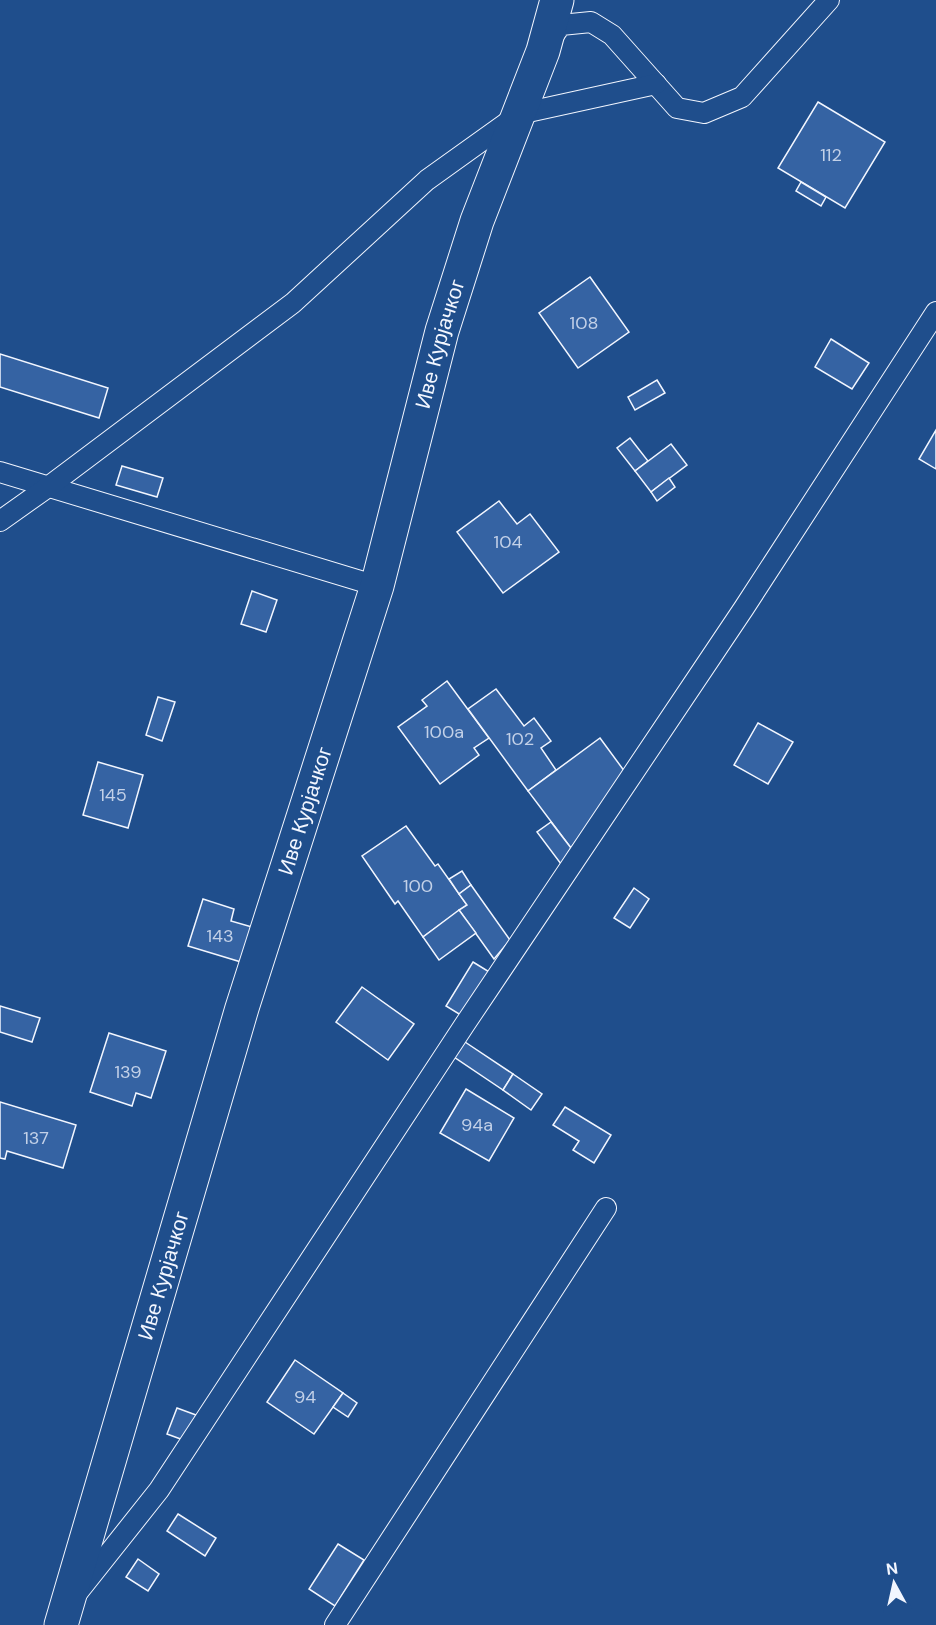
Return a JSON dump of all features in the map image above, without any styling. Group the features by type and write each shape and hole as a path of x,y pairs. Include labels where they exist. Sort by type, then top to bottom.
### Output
{"street":[{"name":"Иве Курјачког","path":"65,1614 242,1008 377,586 442,331 477,221 543,51 557,0"}],"lane":[{"path":"543,51 561,25 591,22 612,34 677,108 704,113 741,96 829,0"},
{"path":"0,521 293,303 427,180 519,114 656,84"},
{"path":"65,1614 159,1490 458,1034 750,598 936,312"},
{"path":"0,472 377,586"},
{"path":"335,1625 606,1208"}],"building":[{"path":"818,102 885,142 845,208 778,168"},
{"path":"801,182 826,197 821,206 796,191"},
{"path":"590,277 629,332 578,368 539,313"},
{"path":"831,339 869,363 852,389 815,367"},
{"path":"0,354 108,388 99,418 0,387"},
{"path":"657,380 665,393 635,410 628,397"},
{"path":"936,430 936,469 919,459"},
{"path":"630,438 648,461 635,471 617,448"},
{"path":"671,444 687,465 651,492 635,471"},
{"path":"122,466 163,478 157,497 116,485"},
{"path":"669,478 675,487 657,501 651,492"},
{"path":"499,501 517,524 530,514 559,552 503,593 457,532"},
{"path":"252,591 277,600 266,632 241,624"},
{"path":"447,681 489,738 474,748 479,755 440,784 398,727 427,706 422,700"},
{"path":"496,689 524,726 534,718 551,741 541,748 556,770 528,791 468,709"},
{"path":"158,697 175,702 162,741 146,735"},
{"path":"758,723 793,742 768,784 734,765"},
{"path":"600,738 625,772 571,848 528,791"},
{"path":"98,762 143,775 128,828 83,815"},
{"path":"551,822 571,848 561,864 537,832"},
{"path":"406,826 435,866 438,864 467,905 423,937 398,901 395,904 362,856"},
{"path":"462,871 471,885 459,894 449,879"},
{"path":"471,885 510,940 494,959 459,910 467,905 459,894"},
{"path":"634,888 649,899 630,928 614,918"},
{"path":"203,899 234,909 231,921 252,927 241,962 188,946"},
{"path":"459,910 476,933 439,960 423,937"},
{"path":"473,962 491,973 464,1017 446,1006"},
{"path":"362,987 414,1024 388,1060 336,1022"},
{"path":"0,1006 40,1018 32,1042 0,1032"},
{"path":"109,1033 166,1051 151,1098 136,1093 132,1106 90,1092"},
{"path":"465,1042 513,1074 503,1090 454,1057"},
{"path":"513,1074 542,1094 531,1110 503,1090"},
{"path":"466,1089 514,1118 489,1161 440,1133"},
{"path":"0,1102 76,1125 63,1168 7,1151 5,1159 0,1158"},
{"path":"565,1107 611,1135 594,1163 573,1150 579,1141 553,1125"},
{"path":"295,1360 343,1393 314,1434 267,1402"},
{"path":"343,1393 357,1403 348,1417 333,1407"},
{"path":"177,1408 196,1415 186,1441 167,1434"},
{"path":"178,1514 216,1538 205,1556 167,1531"},
{"path":"338,1544 364,1560 335,1606 309,1589"},
{"path":"138,1559 159,1574 148,1591 126,1577"}]}
